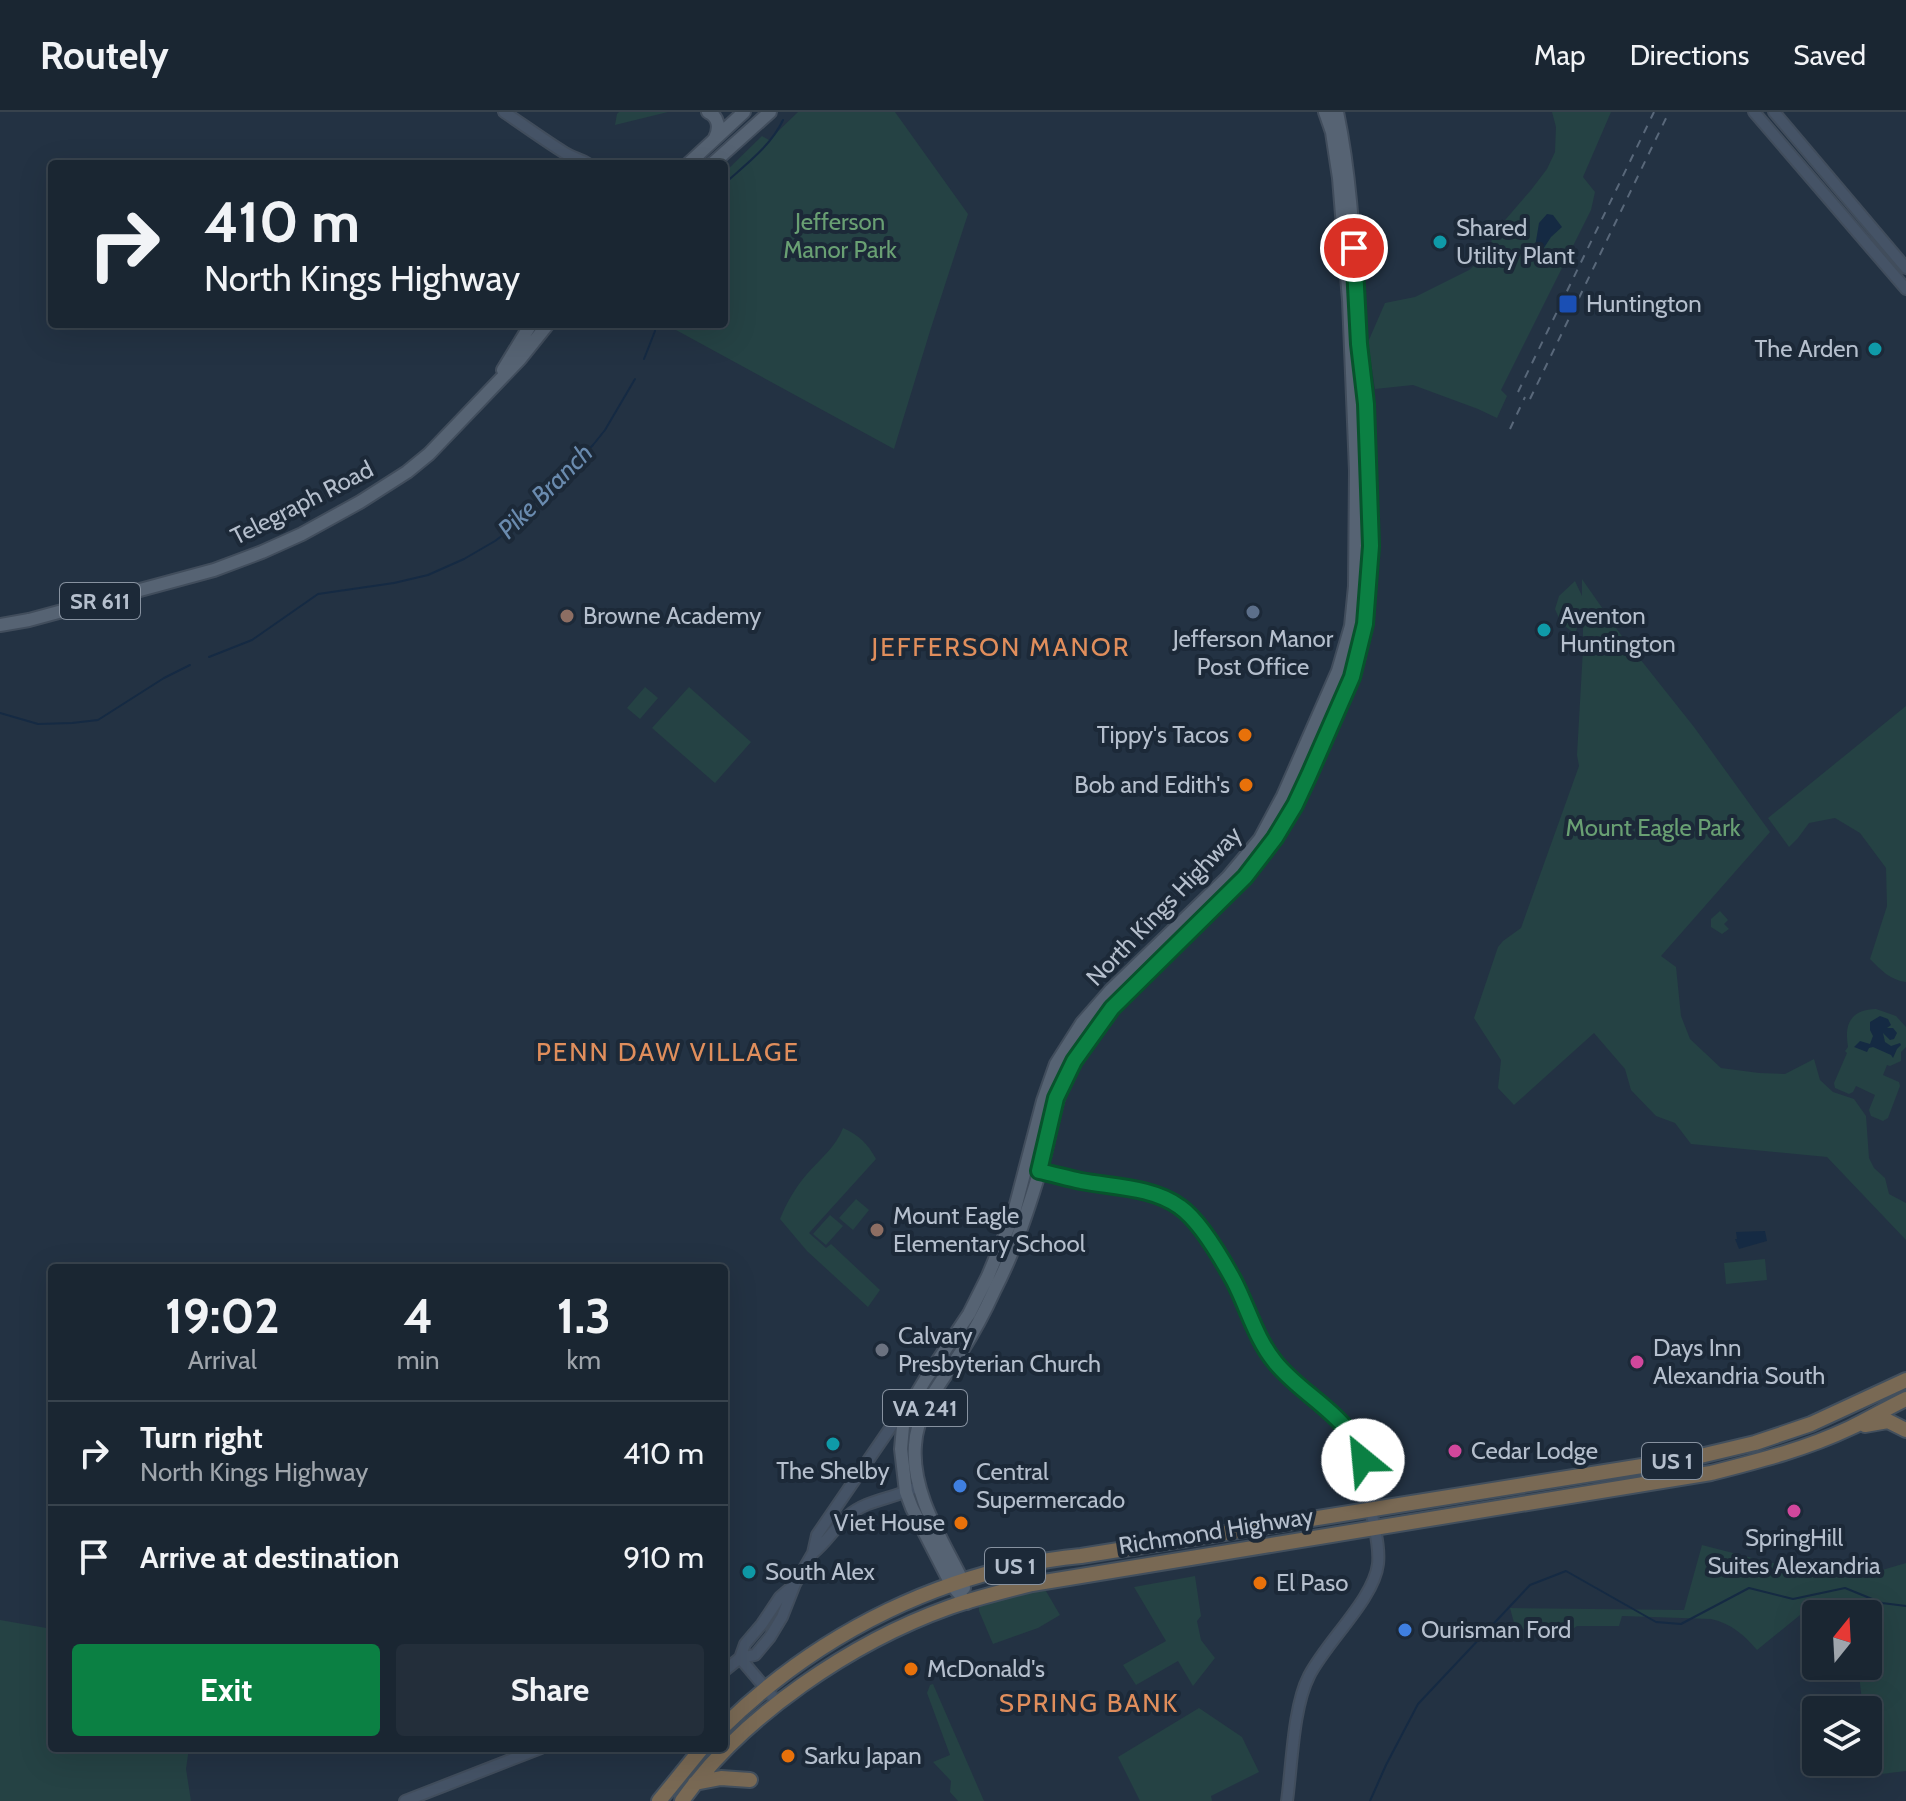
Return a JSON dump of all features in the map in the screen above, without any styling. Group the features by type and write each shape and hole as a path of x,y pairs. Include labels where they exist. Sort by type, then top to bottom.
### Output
{"highway":[{"name":"Richmond Highway","path":"728,1722 791,1668 864,1623 957,1582 992,1571 1692,1458 1755,1443 1811,1424 1906,1380"},
{"name":"Richmond Highway","path":"728,1746 778,1703 863,1647 927,1616 967,1603 1032,1584 1711,1473 1767,1459 1849,1429 1906,1399"},
{"path":"1849,1429 1888,1421 1906,1430"},
{"path":"659,1801 699,1752"},
{"name":"Richmond Highway","path":"682,1801 723,1752"},
{"path":"695,1783 721,1778 750,1780"}],"main road":[{"path":"504,112 574,160"},
{"path":"708,112 718,124 715,138"},
{"path":"692,160 744,112"},
{"path":"716,160 770,112"},
{"name":"North Kings Highway","path":"967,1603 918,1484 915,1445 922,1415 933,1393 976,1328 1018,1239 1049,1081 1082,1023 1111,990 1228,877 1260,839 1283,796 1338,669 1351,626 1355,586 1354,403 1344,222 1334,141 1325,112"},
{"name":"North Kings Highway","path":"728,1668 740,1658 755,1655 770,1637 813,1553 817,1535 895,1421 904,1415 979,1295 1033,1169 1056,1098 1074,1061 1112,1008 1245,877 1275,838 1295,805 1354,672 1365,624 1371,509 1353,223 1337,112"},
{"path":"1754,112 1906,289"},
{"path":"1774,112 1906,268"},
{"name":"Telegraph Road","path":"496,383 529,328"},
{"name":"Telegraph Road","path":"0,625 214,570 302,534 360,502 429,454 520,359 545,328"},
{"path":"1338,669 1354,672"},
{"path":"1033,1169 1145,1192 1165,1198 1184,1210 1230,1273 1271,1358 1288,1377 1337,1417 1353,1437 1363,1460 1378,1563 1374,1580 1304,1686 1287,1801"},
{"name":"North Kings Highway","path":"904,1415 901,1449 906,1492 912,1508 957,1582"},
{"name":"North Kings Highway","path":"813,1553 856,1510 906,1492 918,1484"},
{"path":"740,1658 778,1703"},
{"path":"405,1801 531,1752"}],"green space":[{"path":"619,112 668,112 615,125"},
{"name":"Jefferson Manor Park","path":"798,112 895,112 968,214 894,449 672,328 728,328 728,169 762,136 769,140"},
{"path":"1552,112 1611,112 1583,177 1595,192 1591,210 1501,390 1507,396 1497,418 1413,385 1375,389 1368,342 1385,303 1415,297 1469,270 1489,253 1493,234 1547,169 1555,152 1556,127"},
{"name":"Mount Eagle Park","path":"1582,579 1770,832 1661,956 1676,967 1681,1016 1690,1039 1721,1068 1785,1074 1814,1059 1820,1080 1833,1092 1854,1099 1866,1116 1869,1158 1885,1178 1889,1194 1906,1203 1906,1240 1827,1157 1691,1144 1675,1123 1656,1116 1631,1090 1625,1069 1594,1033 1514,1105 1498,1088 1501,1060 1474,1018 1498,947 1521,928 1579,766 1583,610 1575,634 1561,623 1555,609 1559,596 1575,581 1582,596"},
{"path":"645,687 658,698 640,719 627,708"},
{"path":"689,687 751,742 715,783 652,728"},
{"path":"1906,706 1906,982 1890,977 1870,959 1887,906 1886,868 1860,833 1835,818 1809,823 1789,847 1768,818"},
{"path":"1720,911 1728,920 1724,924 1729,929 1722,934 1711,927 1711,919"},
{"path":"1876,1009 1896,1016 1906,1027 1906,1047 1901,1052 1901,1061 1887,1065 1883,1075 1899,1082 1900,1086 1888,1118 1883,1121 1871,1116 1869,1110 1875,1095 1856,1086 1849,1094 1835,1088 1834,1083 1847,1053 1847,1031 1851,1019 1861,1012"},
{"path":"843,1128 862,1140 876,1159 809,1233 826,1248 831,1244 880,1290 868,1307 807,1251 780,1219 799,1185 832,1147"},
{"path":"856,1199 869,1210 853,1230 839,1218"},
{"path":"830,1215 843,1226 826,1245 813,1234"},
{"path":"1765,1259 1767,1280 1726,1284 1724,1263"},
{"path":"1702,1545 1768,1562 1855,1578 1906,1563 1906,1771 1882,1774 1882,1696 1861,1696 1860,1680 1882,1680 1882,1600 1802,1600 1802,1613 1757,1650 1737,1630 1711,1619 1622,1616 1619,1626 1577,1626 1556,1641 1538,1630 1516,1630 1510,1608 1684,1610"},
{"path":"1195,1576 1201,1640 1215,1658 1193,1686 1178,1661 1136,1685 1123,1665 1166,1641 1134,1587"},
{"path":"1043,1586 1060,1615 1038,1628 993,1644 979,1605"},
{"path":"0,1620 48,1628 48,1752 188,1752 186,1769 191,1801 0,1801"},
{"path":"933,1684 984,1801 958,1801 950,1792 951,1781 933,1762 950,1755 927,1693"},
{"path":"1199,1708 1242,1737 1259,1772 1211,1796 1212,1801 1140,1801 1118,1757"}],"water":[{"path":"1547,214 1553,215 1562,227 1540,254 1534,253 1539,223"},
{"path":"1880,1016 1888,1019 1891,1025 1887,1028 1893,1028 1897,1033 1890,1040 1883,1033 1885,1042 1891,1046 1901,1045 1893,1058 1873,1047 1867,1052 1854,1047 1860,1041 1870,1044 1873,1036 1870,1022"},
{"path":"1765,1231 1767,1241 1739,1249 1736,1232"}],"waterway":[{"name":"Pike Branch","path":"728,180 765,147 783,120"},
{"name":"Pike Branch","path":"644,359 655,328"},
{"name":"Pike Branch","path":"209,657 252,640 318,594 428,575 495,541 515,526 540,495 550,489 593,445 635,379"},
{"name":"Pike Branch","path":"0,713 38,724 98,720 190,665"},
{"path":"1370,1801 1418,1704 1530,1585 1566,1571 1656,1622 1681,1624 1749,1588 1793,1599 1845,1588 1882,1603 1906,1606"}],"railway":[{"path":"1518,392 1654,112"},
{"path":"1530,399 1669,112"},
{"path":"1510,429 1525,397"}],"place":[{"name":"Shared Utility Plant","path":"1440,242"},
{"name":"Huntington","path":"1568,304"},
{"name":"The Arden","path":"1875,349"},
{"name":"Jefferson Manor Post Office","path":"1253,612"},
{"name":"Browne Academy","path":"567,616"},
{"name":"Aventon Huntington","path":"1544,630"},
{"name":"Tippy's Tacos","path":"1245,735"},
{"name":"Bob and Edith's","path":"1246,785"},
{"name":"Mount Eagle Elementary School","path":"877,1230"},
{"name":"Calvary Presbyterian Church","path":"882,1350"},
{"name":"Days Inn Alexandria South","path":"1637,1362"},
{"name":"The Shelby","path":"833,1444"},
{"name":"Cedar Lodge","path":"1455,1451"},
{"name":"Central Supermercado","path":"960,1486"},
{"name":"SpringHill Suites Alexandria","path":"1794,1511"},
{"name":"Viet House","path":"961,1523"},
{"name":"South Alex","path":"749,1572"},
{"name":"El Paso","path":"1260,1583"},
{"name":"Ourisman Ford","path":"1405,1630"},
{"name":"McDonald's","path":"911,1669"},
{"name":"Sarku Japan","path":"788,1756"}],"district":[{"name":"JEFFERSON MANOR","path":"1001,647"},
{"name":"PENN DAW VILLAGE","path":"668,1052"},
{"name":"SPRING BANK","path":"1089,1703"}],"route":[{"path":"1354,248 1366,404 1371,546 1365,624 1352,677 1295,805 1275,838 1245,877 1112,1008 1074,1061 1056,1098 1039,1171 1145,1192 1165,1198 1184,1210 1230,1273 1271,1358 1288,1377 1337,1417 1353,1437 1363,1460"}]}
